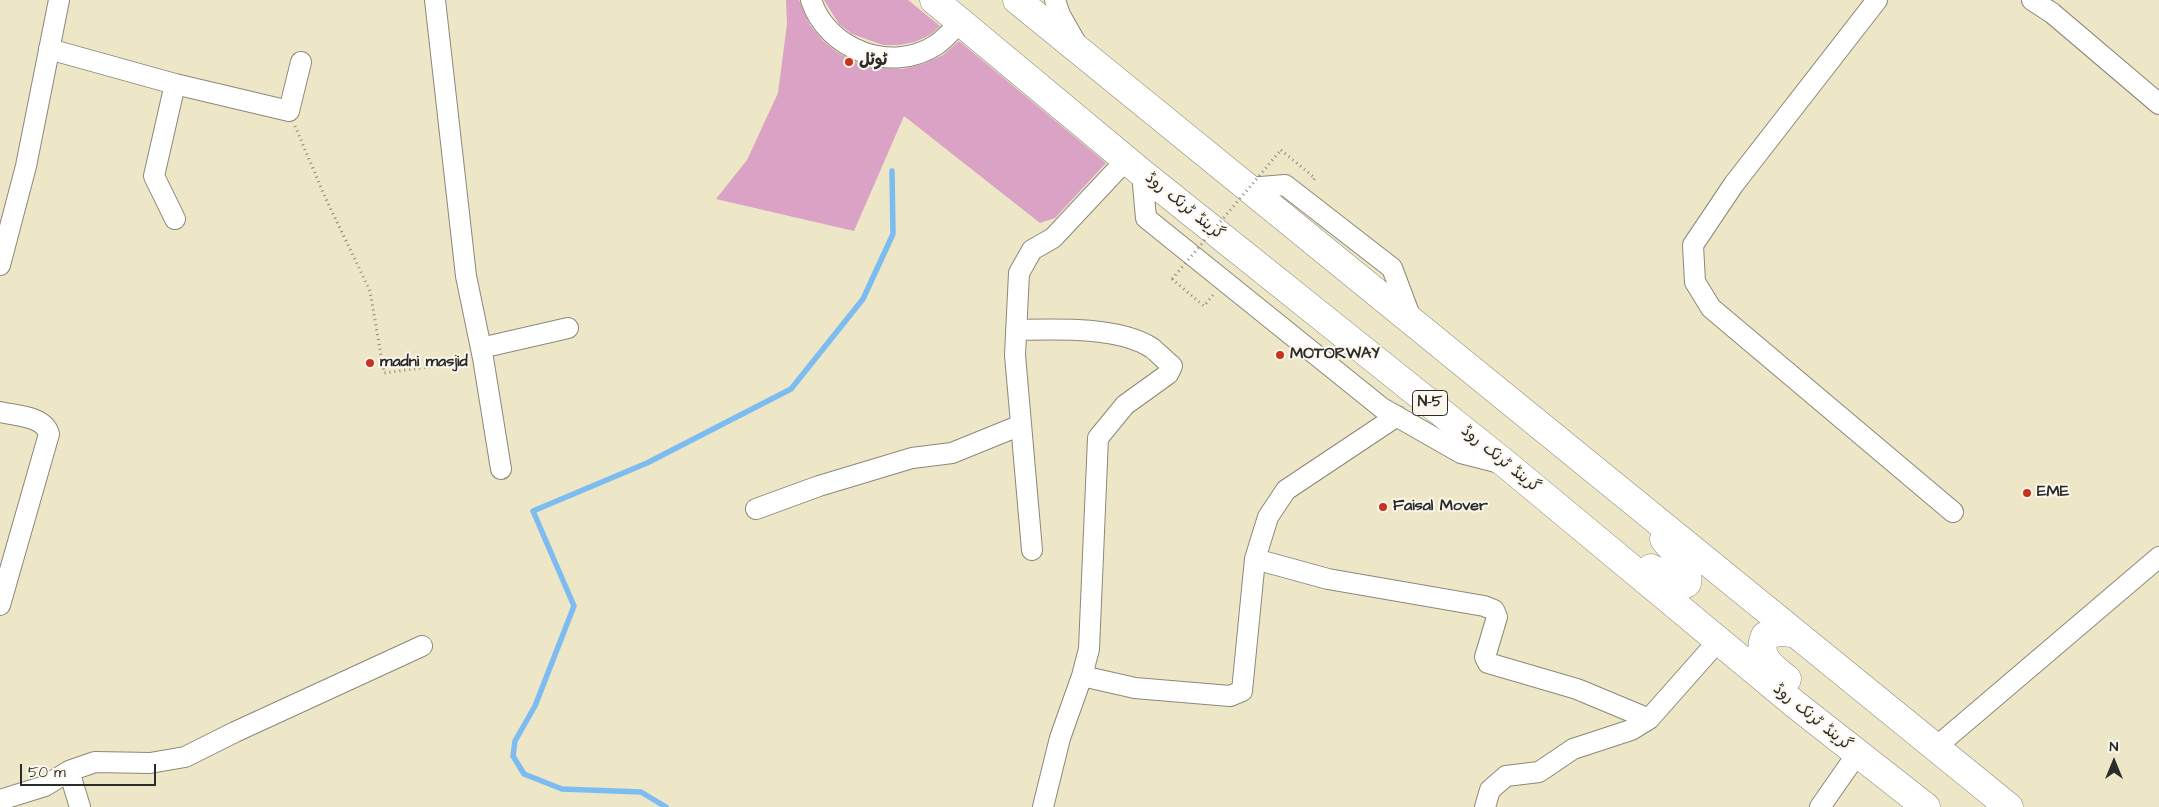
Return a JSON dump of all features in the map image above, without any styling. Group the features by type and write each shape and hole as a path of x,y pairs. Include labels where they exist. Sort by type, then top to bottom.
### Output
{"highway":[{"name":"گرینڈ ٹرنک روڈ","path":"934,0 1134,166 1507,465 1718,641 1857,754 1926,807"},
{"path":"1017,0 2009,807"},
{"path":"1545,430 1551,452 1662,536 1686,568 1689,576 1688,583 1681,586 1674,584 1640,562 1618,556"},
{"path":"1796,634 1781,631 1765,636 1762,644 1763,656 1768,663 1945,807"}],"street":[{"path":"0,265 26,166 58,0"},
{"path":"435,0 466,276 482,353 501,470"},
{"path":"811,0 815,14 838,40 869,56 904,58 936,45 961,21"},
{"path":"1055,0 1066,28 1081,53"},
{"path":"1876,0 1734,184 1693,245 1695,282 1711,308 1953,512"},
{"path":"2032,0 2057,7 2159,104"},
{"path":"49,49 175,84 289,111 301,62"},
{"path":"175,84 154,176 175,219"},
{"path":"1032,550 1014,355 1019,272 1032,250 1053,238 1134,166 1146,218 1382,408 1461,453 1507,465"},
{"path":"482,353 568,328"},
{"path":"1016,330 1052,329 1119,335 1150,347 1172,366 1168,374 1125,405 1098,438 1088,649 1082,676 1060,738 1043,807"},
{"path":"0,412 42,422 47,427 49,434 0,605"},
{"path":"1082,676 1135,688 1238,695 1242,691 1255,559 1268,517 1286,490 1397,416"},
{"path":"756,510 819,486 912,458 952,453 1021,425"},
{"path":"1255,559 1328,579 1484,606 1494,610 1497,617 1486,657 1488,663 1577,688 1650,720"},
{"path":"1936,747 2157,562"},
{"path":"1485,807 1490,790 1506,776 1539,772 1573,749 1632,730 1650,720 1718,641"},
{"path":"0,800 45,786 69,771 95,762 150,763 186,757 422,646"},
{"path":"1820,807 1857,754"},
{"path":"69,771 80,807"}],"path":[{"path":"289,111 325,197 370,291 384,372 478,360 482,353"},
{"path":"1204,306 1172,279 1281,150 1315,178"}],"building":[{"path":"786,0 799,0 810,25 823,41 838,53 858,63 878,68 902,69 923,64 943,55 959,41 1106,163 1055,218 1040,223 904,116 854,231 716,199 747,160 778,93 787,24"},
{"path":"824,0 908,0 940,26 930,35 915,42 883,45 852,34 839,24"}],"waterway":[{"path":"666,807 641,792 562,789 524,774 513,756 515,741 535,706 574,606 533,511 647,463 791,389 863,299 893,234 892,171"}],"place":[{"name":"ٹوٹل","path":"849,62"},
{"name":"MOTORWAY","path":"1280,355"},
{"name":"madni masjid","path":"370,363"},
{"name":"EME","path":"2027,493"},
{"name":"Faisal Mover","path":"1383,507"}]}
